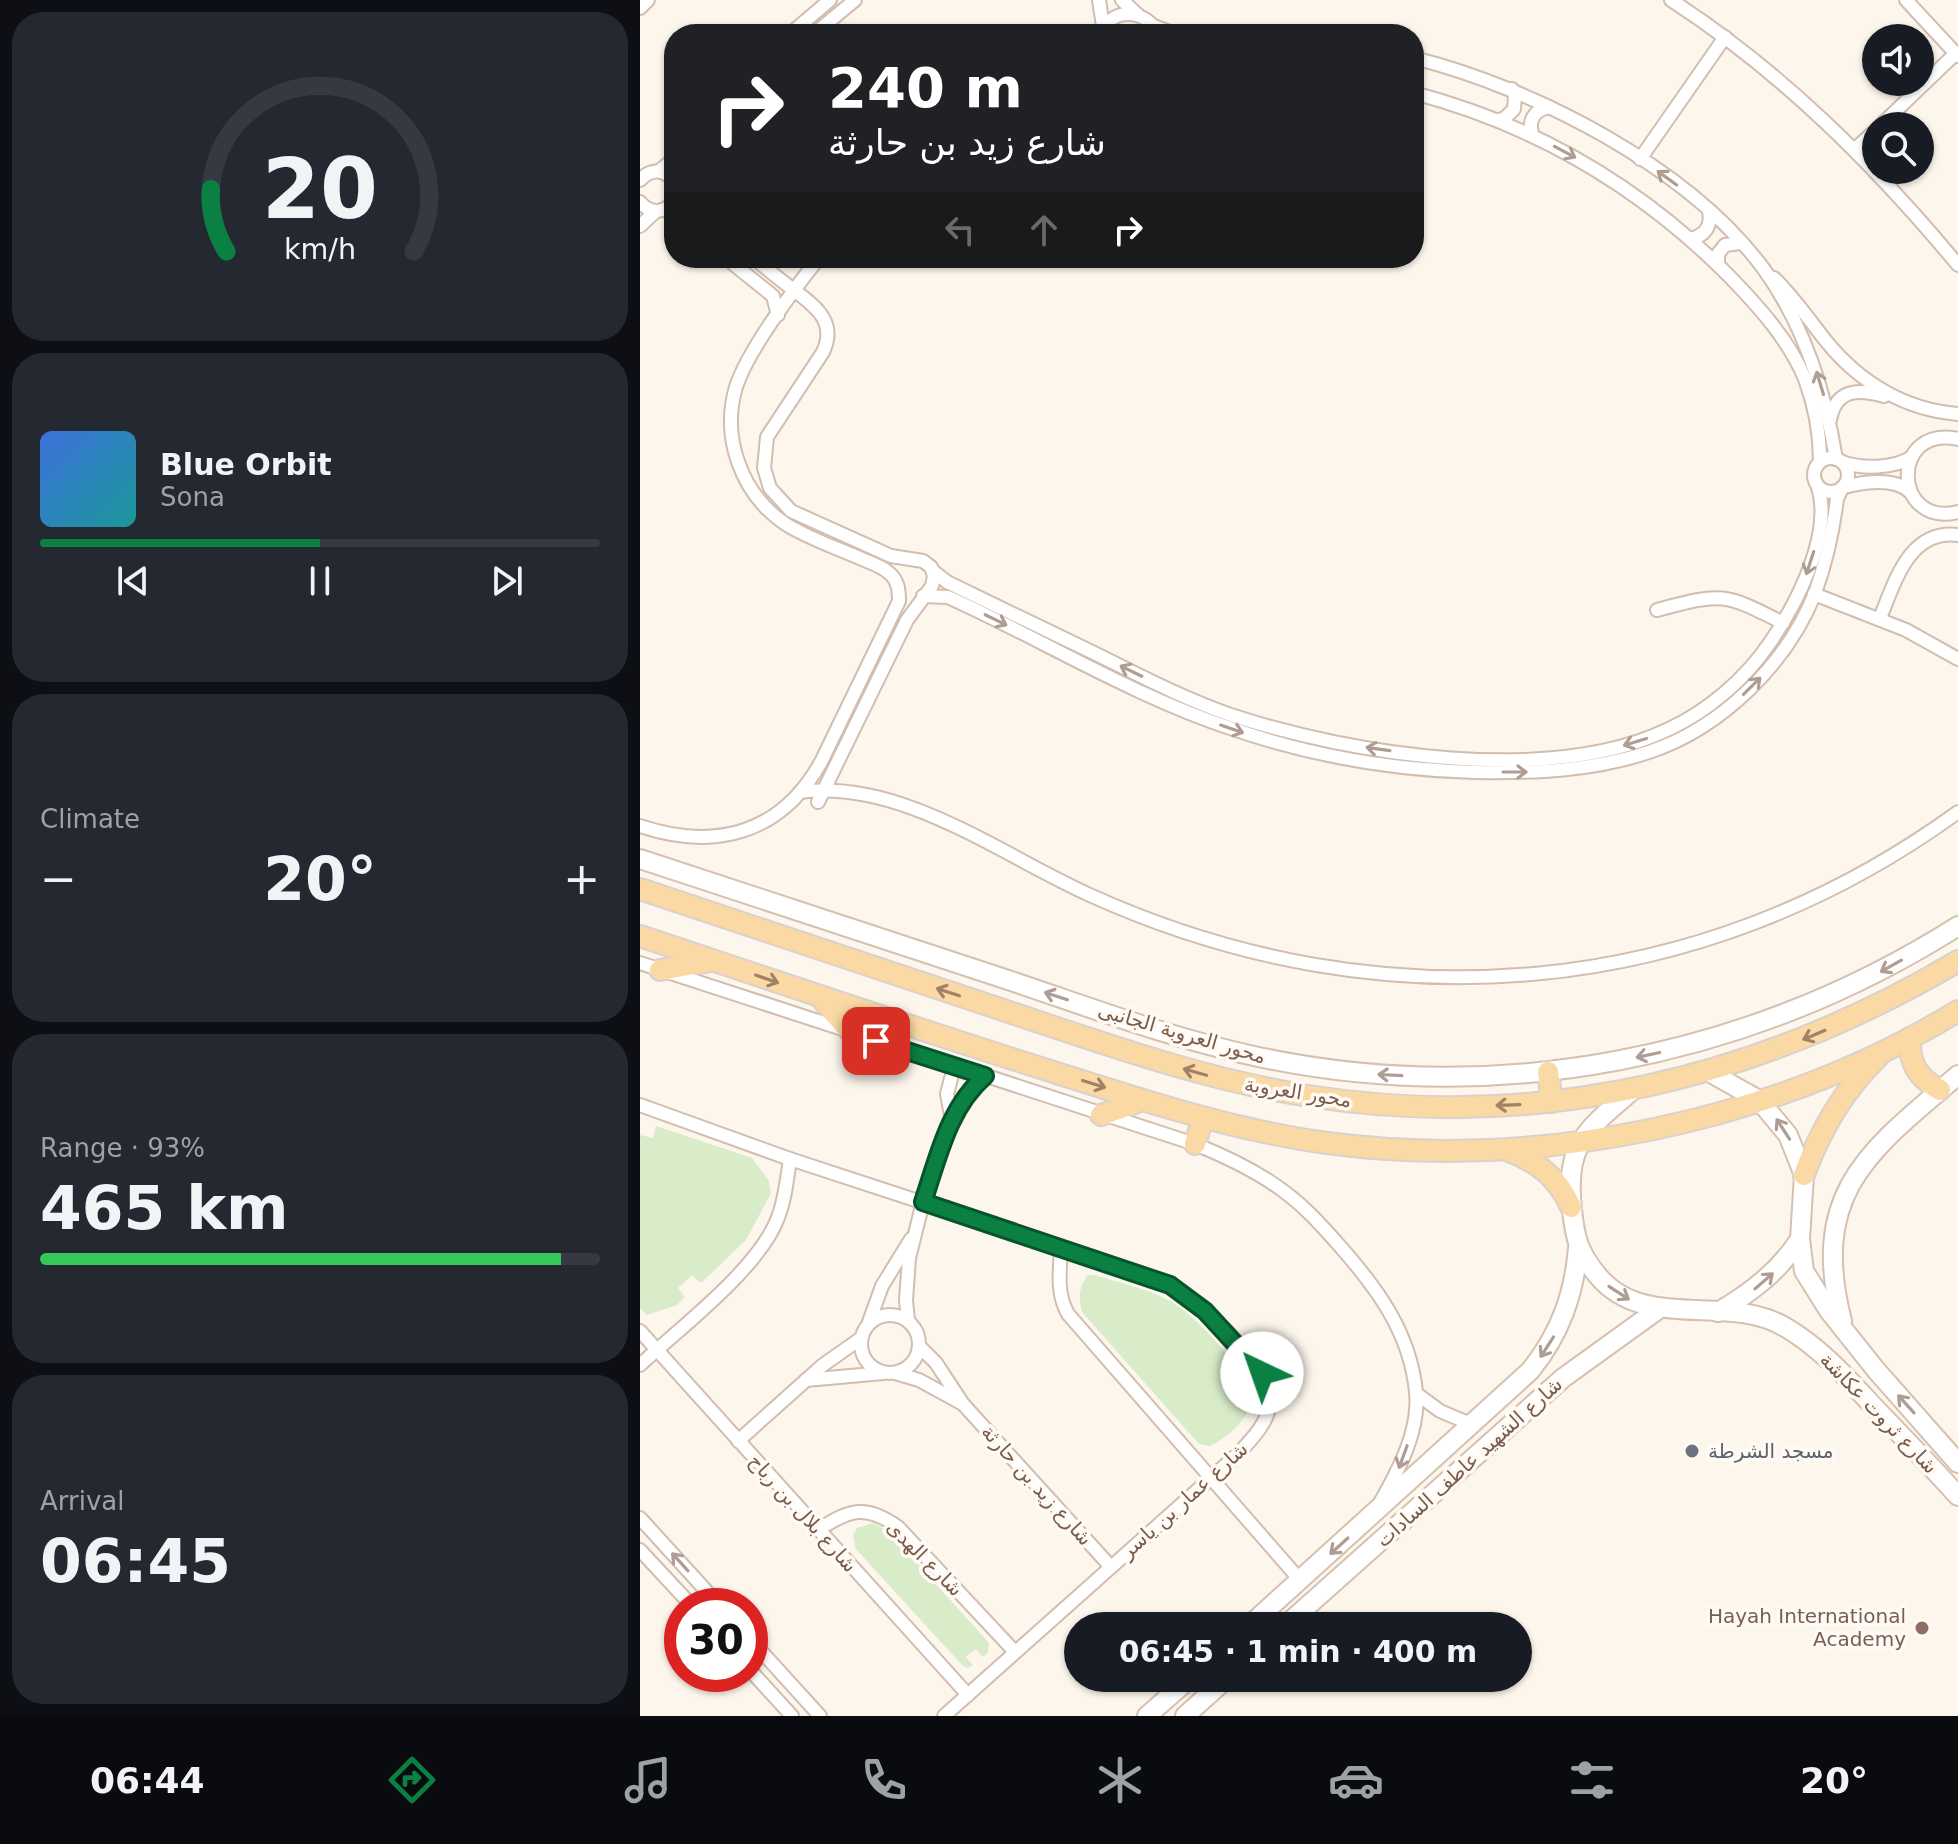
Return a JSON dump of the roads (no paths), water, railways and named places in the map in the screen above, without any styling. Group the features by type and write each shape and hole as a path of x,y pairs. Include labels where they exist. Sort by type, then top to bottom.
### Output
{"main road":[{"name":"محور العروبة","path":"640,889 1151,1059 1243,1084 1309,1096 1417,1106 1471,1107 1552,1102 1634,1089 1709,1072 1838,1024 1958,961"},
{"path":"640,936 1203,1118 1265,1133 1392,1149 1505,1149 1579,1142 1673,1125 1759,1100 1886,1049 1958,1011"},
{"path":"650,967 715,961"},
{"path":"819,996 851,1032"},
{"path":"1910,1038 1909,1054 1915,1070 1925,1082 1940,1090"},
{"path":"1804,1175 1818,1140 1837,1107 1859,1077 1886,1049"},
{"path":"1548,1072 1552,1102"},
{"path":"1101,1115 1143,1100"},
{"path":"1195,1144 1203,1118"},
{"path":"1505,1149 1538,1165 1552,1176 1571,1207"}],"street":[{"path":"640,8 648,0"},
{"path":"802,24 830,0"},
{"path":"826,24 855,0"},
{"path":"1099,0 1101,24"},
{"path":"1122,0 1149,24"},
{"path":"1671,0 1725,37 1798,96 1890,185 1958,265"},
{"path":"1895,112 1957,54 1906,0"},
{"path":"1107,24 1115,16 1138,15"},
{"path":"1640,159 1725,37"},
{"path":"1424,61 1512,89 1640,159 1709,211 1786,289 1848,364 1901,400"},
{"path":"1498,120 1510,115 1514,109 1516,102 1512,89"},
{"path":"766,268 821,312 828,336 823,352 767,437 764,468 770,488 783,504 800,516 891,556 923,561 947,582 1126,669 1229,714 1324,740 1459,759 1512,760 1587,753 1633,743 1670,729 1715,701 1779,642 1783,623 1800,592 1816,543 1822,509 1814,474 1820,462 1815,411 1797,362 1778,331 1690,239 1603,173 1498,120 1424,96"},
{"path":"1533,136 1530,123 1533,117 1549,107"},
{"path":"1855,149 1862,143"},
{"path":"640,180 650,170"},
{"path":"640,202 646,208 664,213"},
{"path":"640,226 664,208"},
{"path":"1690,239 1705,232 1710,222 1709,211"},
{"path":"1718,265 1718,254 1725,245 1741,243"},
{"path":"738,268 773,296 778,315"},
{"path":"640,826 679,837 721,837 766,820 786,807 821,762 896,609 899,592 887,570 783,522 758,499 741,470 732,432 736,388 749,358 811,268"},
{"path":"923,596 948,597 1145,694 1208,720 1318,753 1409,768 1544,772 1649,752 1691,733 1728,708 1759,679 1779,642 1814,594 1837,499 1848,474 1839,460 1815,367 1764,269"},
{"path":"1830,423 1839,400 1863,391 1932,411 1958,414"},
{"path":"1820,462 1839,460 1855,466 1890,465 1912,457 1926,442 1936,438 1958,439"},
{"path":"1910,492 1907,478 1912,457"},
{"path":"1818,487 1830,493 1864,483 1897,483 1926,509 1940,514 1957,513"},
{"path":"1880,618 1904,562 1914,550 1936,537 1958,535"},
{"path":"818,802 898,637 932,586 933,571"},
{"path":"1814,594 1880,618 1958,659"},
{"path":"1657,610 1720,596 1739,600 1783,623"},
{"path":"1409,768 1410,753"},
{"path":"800,792 826,789 878,798 922,814 1006,852 1078,890 1194,937 1297,962 1417,976 1469,977 1521,975 1628,961 1723,936 1849,881 1958,812"},
{"name":"محور العروبة الجانبى","path":"640,859 1197,1042 1254,1056 1370,1074 1429,1077 1548,1072 1661,1053 1773,1019 1825,999 1958,926"},
{"path":"650,967 1195,1144"},
{"path":"952,1121 947,1094 954,1067"},
{"name":"شارع ثروت عكاشة","path":"1709,1072 1759,1100 1788,1135 1804,1175 1800,1239 1804,1271 1816,1293 1876,1370 1958,1463"},
{"path":"1843,1328 1831,1263 1839,1212 1849,1184 1875,1148 1958,1075"},
{"path":"860,1339 866,1361 890,1373 902,1370 914,1360 919,1346 918,1336 908,1321 906,1278 913,1237 952,1121 962,1101 985,1076"},
{"name":"شارع ثروت عكاشة","path":"1634,1089 1597,1121 1579,1142 1569,1175 1578,1248 1602,1281 1619,1296 1660,1308 1762,1318 1781,1325 1819,1350 1958,1496"},
{"name":"شارع عمار بن ياسر","path":"640,1105 790,1159 1170,1285 1205,1311 1262,1373 1269,1391 1269,1410 1254,1437 1213,1478 944,1716"},
{"name":"شارع الشهيد عاطف السادات","path":"1195,1144 1253,1171 1285,1192 1323,1227 1361,1270 1398,1324 1409,1354 1417,1394 1414,1418 1403,1461 1374,1514"},
{"path":"640,1365 739,1273 769,1235 783,1204 790,1159"},
{"path":"738,1441 806,1380 860,1339 882,1286 913,1237"},
{"path":"1718,1312 1758,1286 1790,1254 1800,1239"},
{"path":"1061,1247 1060,1290 1068,1314 1300,1580 1304,1592 1316,1598"},
{"name":"شارع الشهيد عاطف السادات","path":"1264,1612 1530,1371 1556,1334 1572,1292 1578,1248"},
{"name":"شارع الشهيد عاطف السادات","path":"1301,1612 1563,1378 1660,1308"},
{"path":"869,1323 888,1314 908,1321"},
{"name":"شارع بلال بن رباح","path":"640,1331 968,1695"},
{"name":"شارع زيد بن حارثة","path":"919,1346 951,1383 963,1404 1111,1567"},
{"name":"شارع زيد بن حارثة","path":"806,1380 890,1373 942,1390 963,1404"},
{"name":"شارع الشهيد عاطف السادات","path":"1417,1394 1440,1411 1473,1425"},
{"name":"شارع الهدى","path":"818,1530 852,1512 864,1511 882,1516 898,1527 1015,1652"},
{"path":"640,1518 704,1588"},
{"path":"640,1550 675,1588"},
{"path":"1283,1595 1293,1602 1292,1612"},
{"path":"768,1659 820,1716"},
{"path":"768,1690 792,1716"},
{"path":"1147,1716 1174,1692"},
{"path":"1185,1716 1212,1692"}],"place":[{"name":"مسجد الشرطة","path":"1692,1451"},
{"name":"Hayah International Academy","path":"1922,1628"}]}
